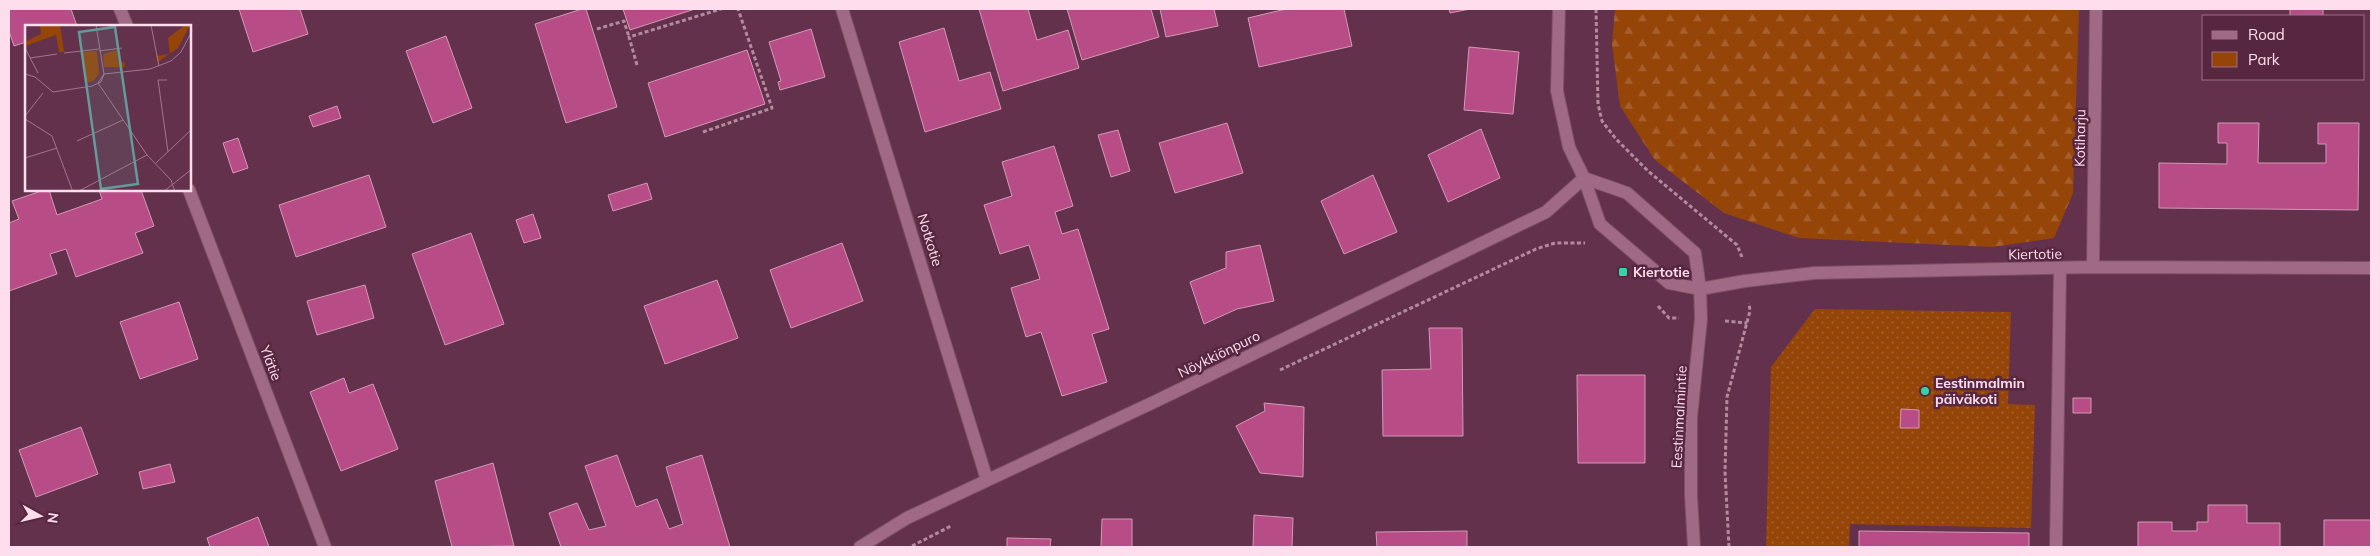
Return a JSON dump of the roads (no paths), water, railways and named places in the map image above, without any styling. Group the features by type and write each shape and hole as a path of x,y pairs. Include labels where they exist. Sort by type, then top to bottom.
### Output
{"street":[{"path":"120,9 127,25"},
{"name":"Notkotie","path":"842,9 988,480"},
{"path":"1559,9 1557,92 1569,147 1584,178 1600,224 1669,283 1700,289"},
{"name":"Kotiharju","path":"2093,268 2096,9"},
{"name":"Nöykkiönpuro","path":"860,547 907,518 1163,398 1546,212 1584,178"},
{"name":"Eestinmalmintie","path":"1584,178 1627,193 1694,253 1700,289 1701,320 1691,418 1691,496 1694,547"},
{"name":"Ylätie","path":"189,191 325,547"},
{"path":"2056,547 2060,268"},
{"name":"Kiertotie","path":"1700,289 1745,281 1814,273 2060,268 2371,268"}],"place":[{"name":"Kiertotie","path":"1623,272"},
{"name":"Eestinmalmin päiväkoti","path":"1925,391"}]}
